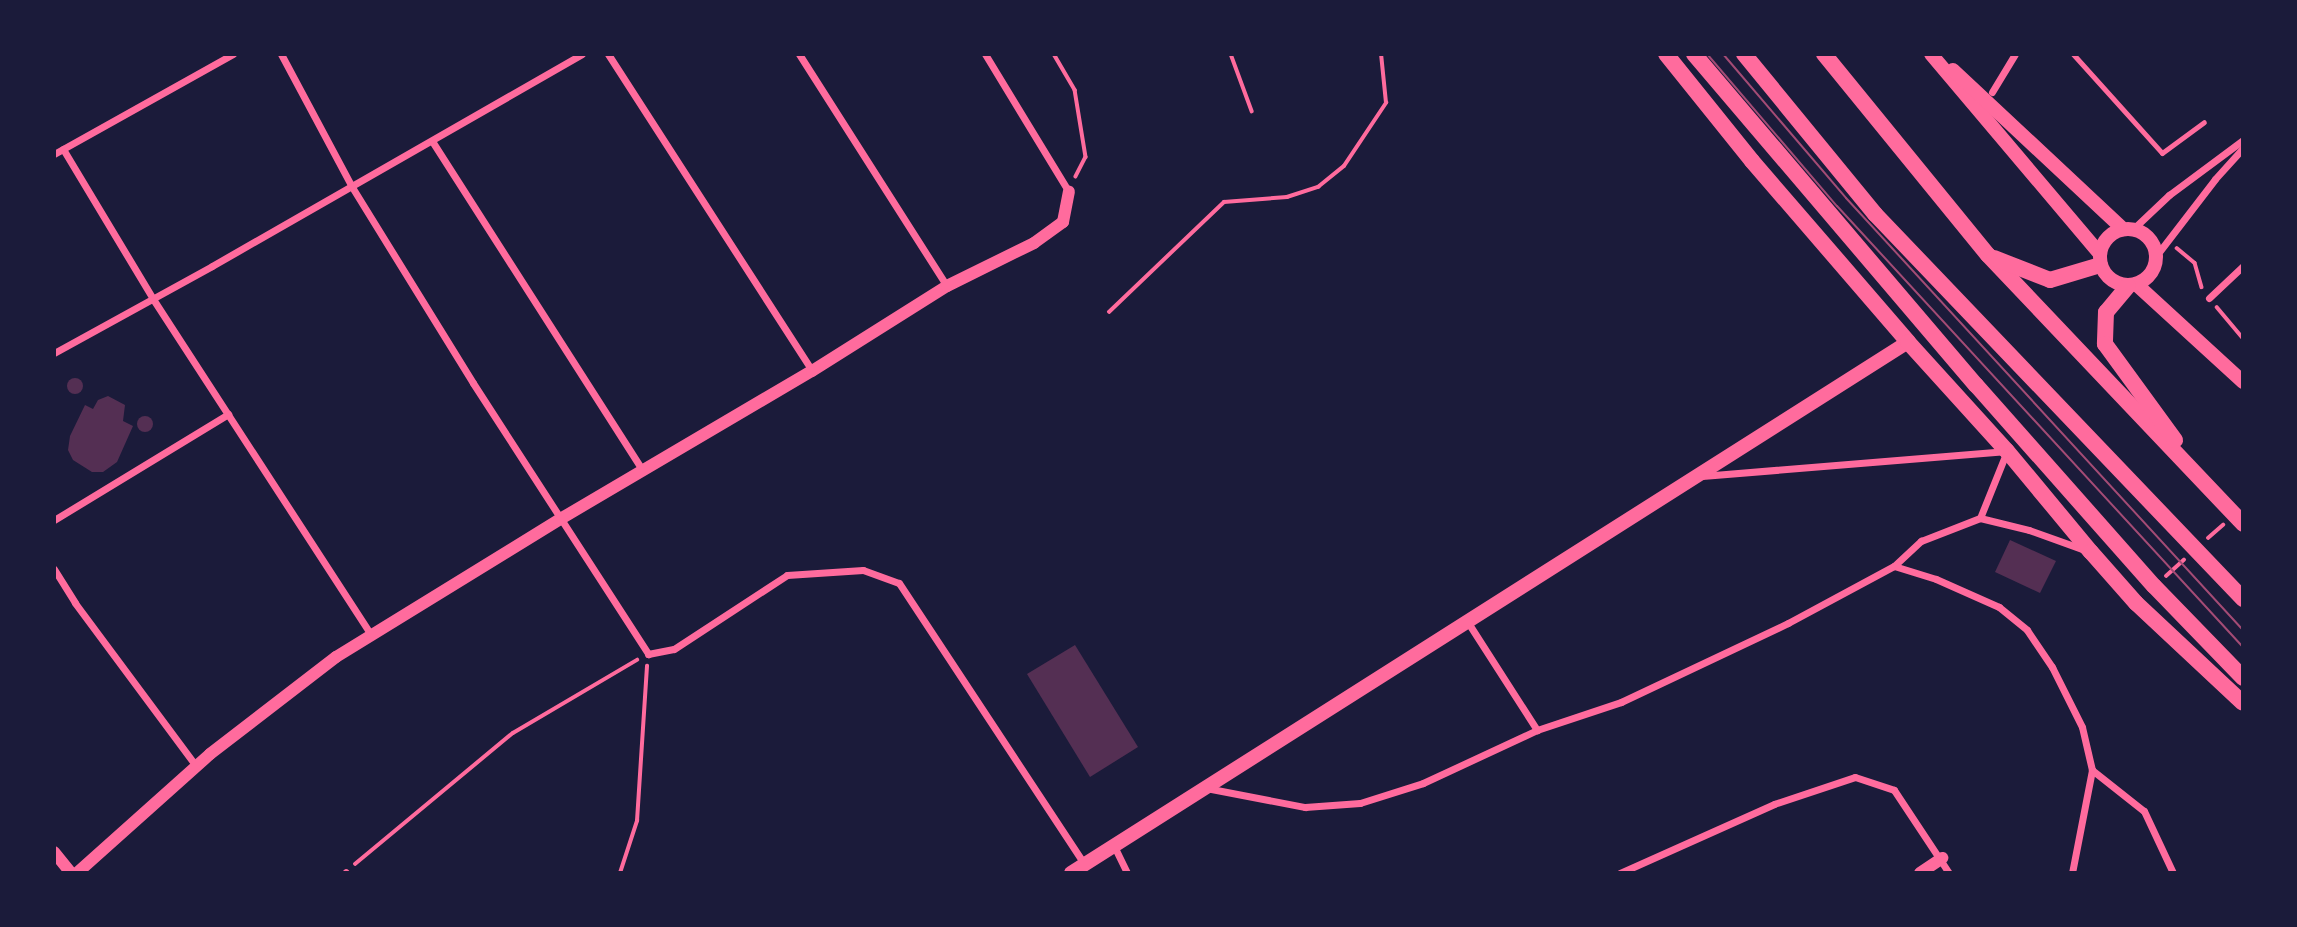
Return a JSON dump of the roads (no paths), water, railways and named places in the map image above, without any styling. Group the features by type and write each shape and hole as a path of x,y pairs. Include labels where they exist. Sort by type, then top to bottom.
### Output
{"main road":[{"path":"1667,54 1752,161 1908,342 2007,451 2136,603 2243,703"},
{"path":"1694,54 2002,415 2154,586 2243,678"},
{"path":"1744,54 1875,214 2243,599"},
{"path":"1824,54 1988,255 2243,524"},
{"path":"1934,54 2128,229 2150,239 2156,256 2151,273 2132,285 2106,312 2105,344 2214,493"},
{"path":"1934,54 2100,259 2106,276 2116,283 2132,285 2243,382"},
{"path":"1988,255 2050,281 2100,259 2107,237 2128,229"},
{"path":"1071,873 1908,342"}],"street":[{"path":"54,154 233,54"},
{"path":"281,54 352,187 473,383 648,654 674,649 788,575 863,570 899,583 1084,865"},
{"path":"54,352 352,187 582,54"},
{"path":"608,54 812,371"},
{"path":"799,54 947,286"},
{"path":"77,873 197,767 337,657 562,518 812,371 947,286 1034,243 1063,222 1069,192 985,54"},
{"path":"1992,92 2015,54"},
{"path":"2128,229 2243,140"},
{"path":"432,141 643,471"},
{"path":"2156,256 2215,179 2243,148"},
{"path":"63,149 153,299 372,636"},
{"path":"2209,298 2243,266"},
{"path":"54,520 228,414"},
{"path":"1698,476 2007,451 1980,518"},
{"path":"1205,788 1306,807 1360,803 1423,783 1537,730 1621,702 1788,622 1894,566 1921,541 1980,518 2029,530 2091,552"},
{"path":"1894,566 1936,579 1999,607 2027,630 2052,667 2082,727 2092,770 2072,873"},
{"path":"54,569 75,603 197,767"},
{"path":"1466,621 1537,730"},
{"path":"2092,770 2144,811 2174,873"},
{"path":"1620,873 1774,804 1855,777 1894,790 1942,858 1949,873"},
{"path":"1114,846 1127,873"},
{"path":"54,852 71,873"},
{"path":"1920,873 1942,858"}],"lane":[{"path":"2073,54 2162,153 2204,122"}],"tram line":[{"path":"1707,54 1837,206 2243,647"},
{"path":"1723,54 1846,198 2243,630"}]}
